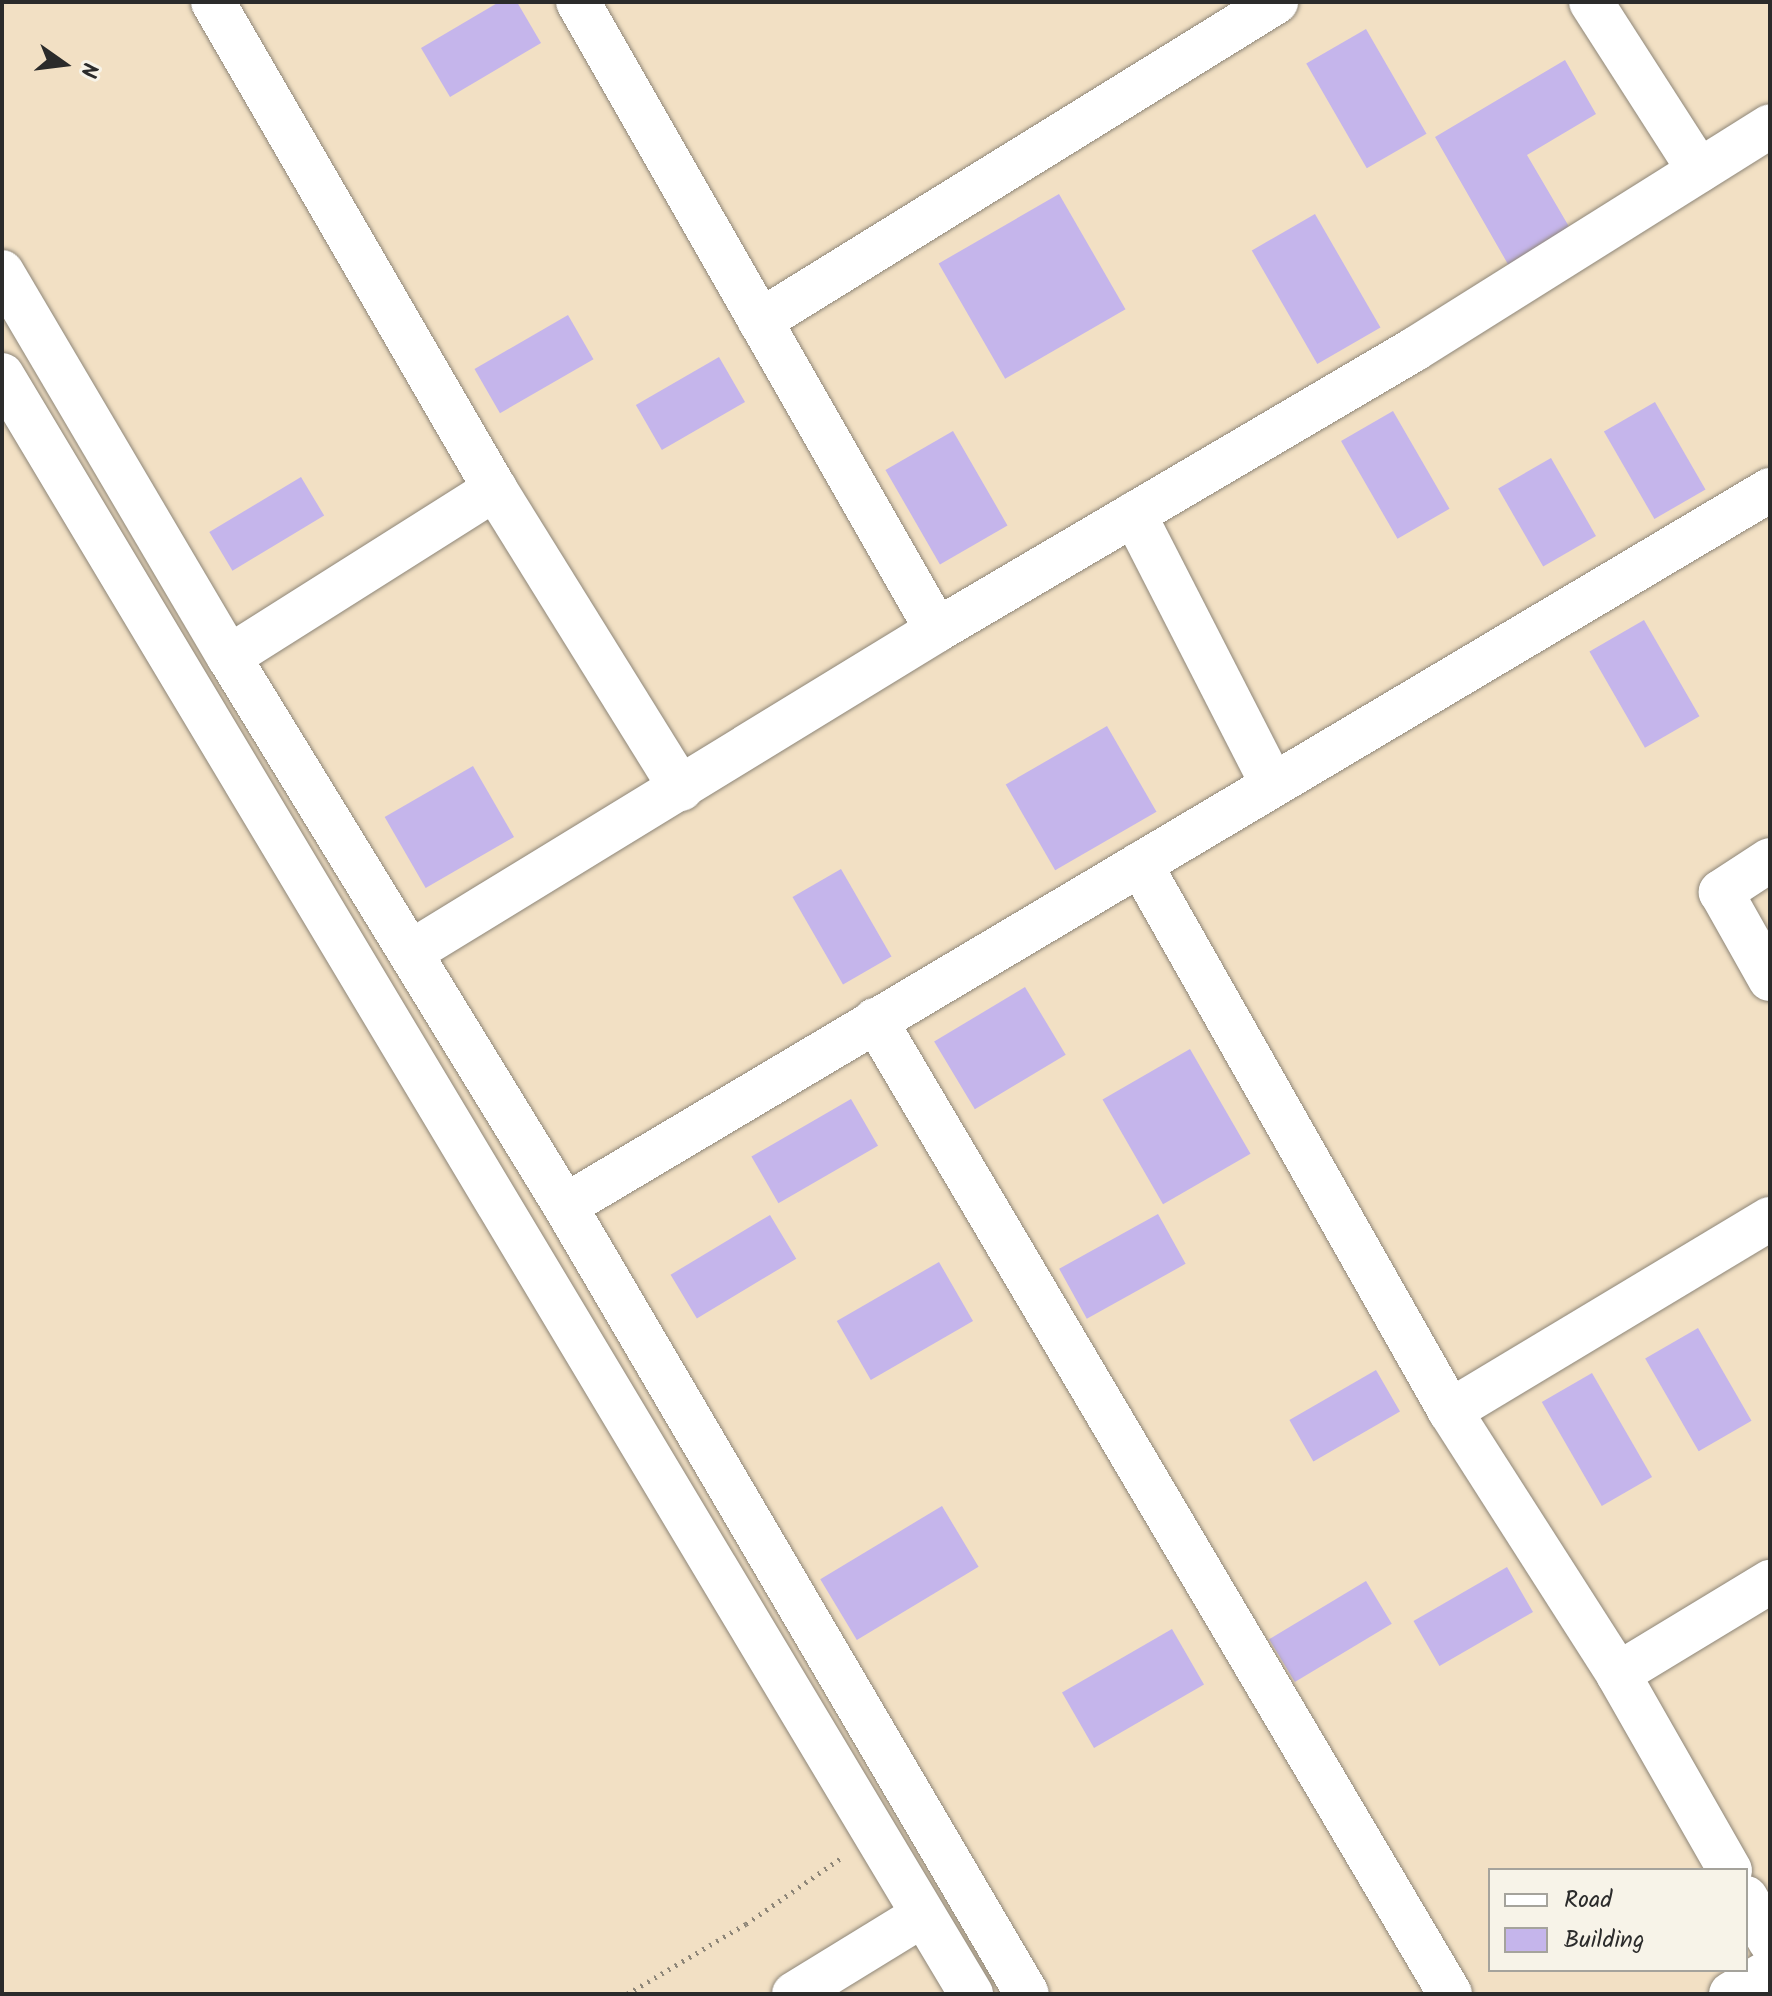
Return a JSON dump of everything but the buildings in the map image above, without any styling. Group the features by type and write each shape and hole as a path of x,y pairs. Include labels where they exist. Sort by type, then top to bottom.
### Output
{"street":[{"path":"213,2 495,489 681,789"},
{"path":"578,2 937,630"},
{"path":"760,321 1276,2"},
{"path":"1591,2 1699,170"},
{"path":"411,952 937,630 1415,349 1770,126"},
{"path":"2,272 229,657 565,1206 1027,1994"},
{"path":"2,375 971,1994"},
{"path":"229,657 495,489"},
{"path":"565,1206 1770,490"},
{"path":"1134,514 1272,784"},
{"path":"1770,860 1721,892 1770,979"},
{"path":"1140,864 1450,1411 1618,1674 1729,1868"},
{"path":"875,1020 1450,1994"},
{"path":"1450,1411 1770,1219"},
{"path":"1618,1674 1770,1582"},
{"path":"1748,1902 1770,1941"},
{"path":"803,1992 923,1915"},
{"path":"1731,1994 1770,1971"}],"path":[{"path":"627,1994 746,1924 875,1834"}]}
